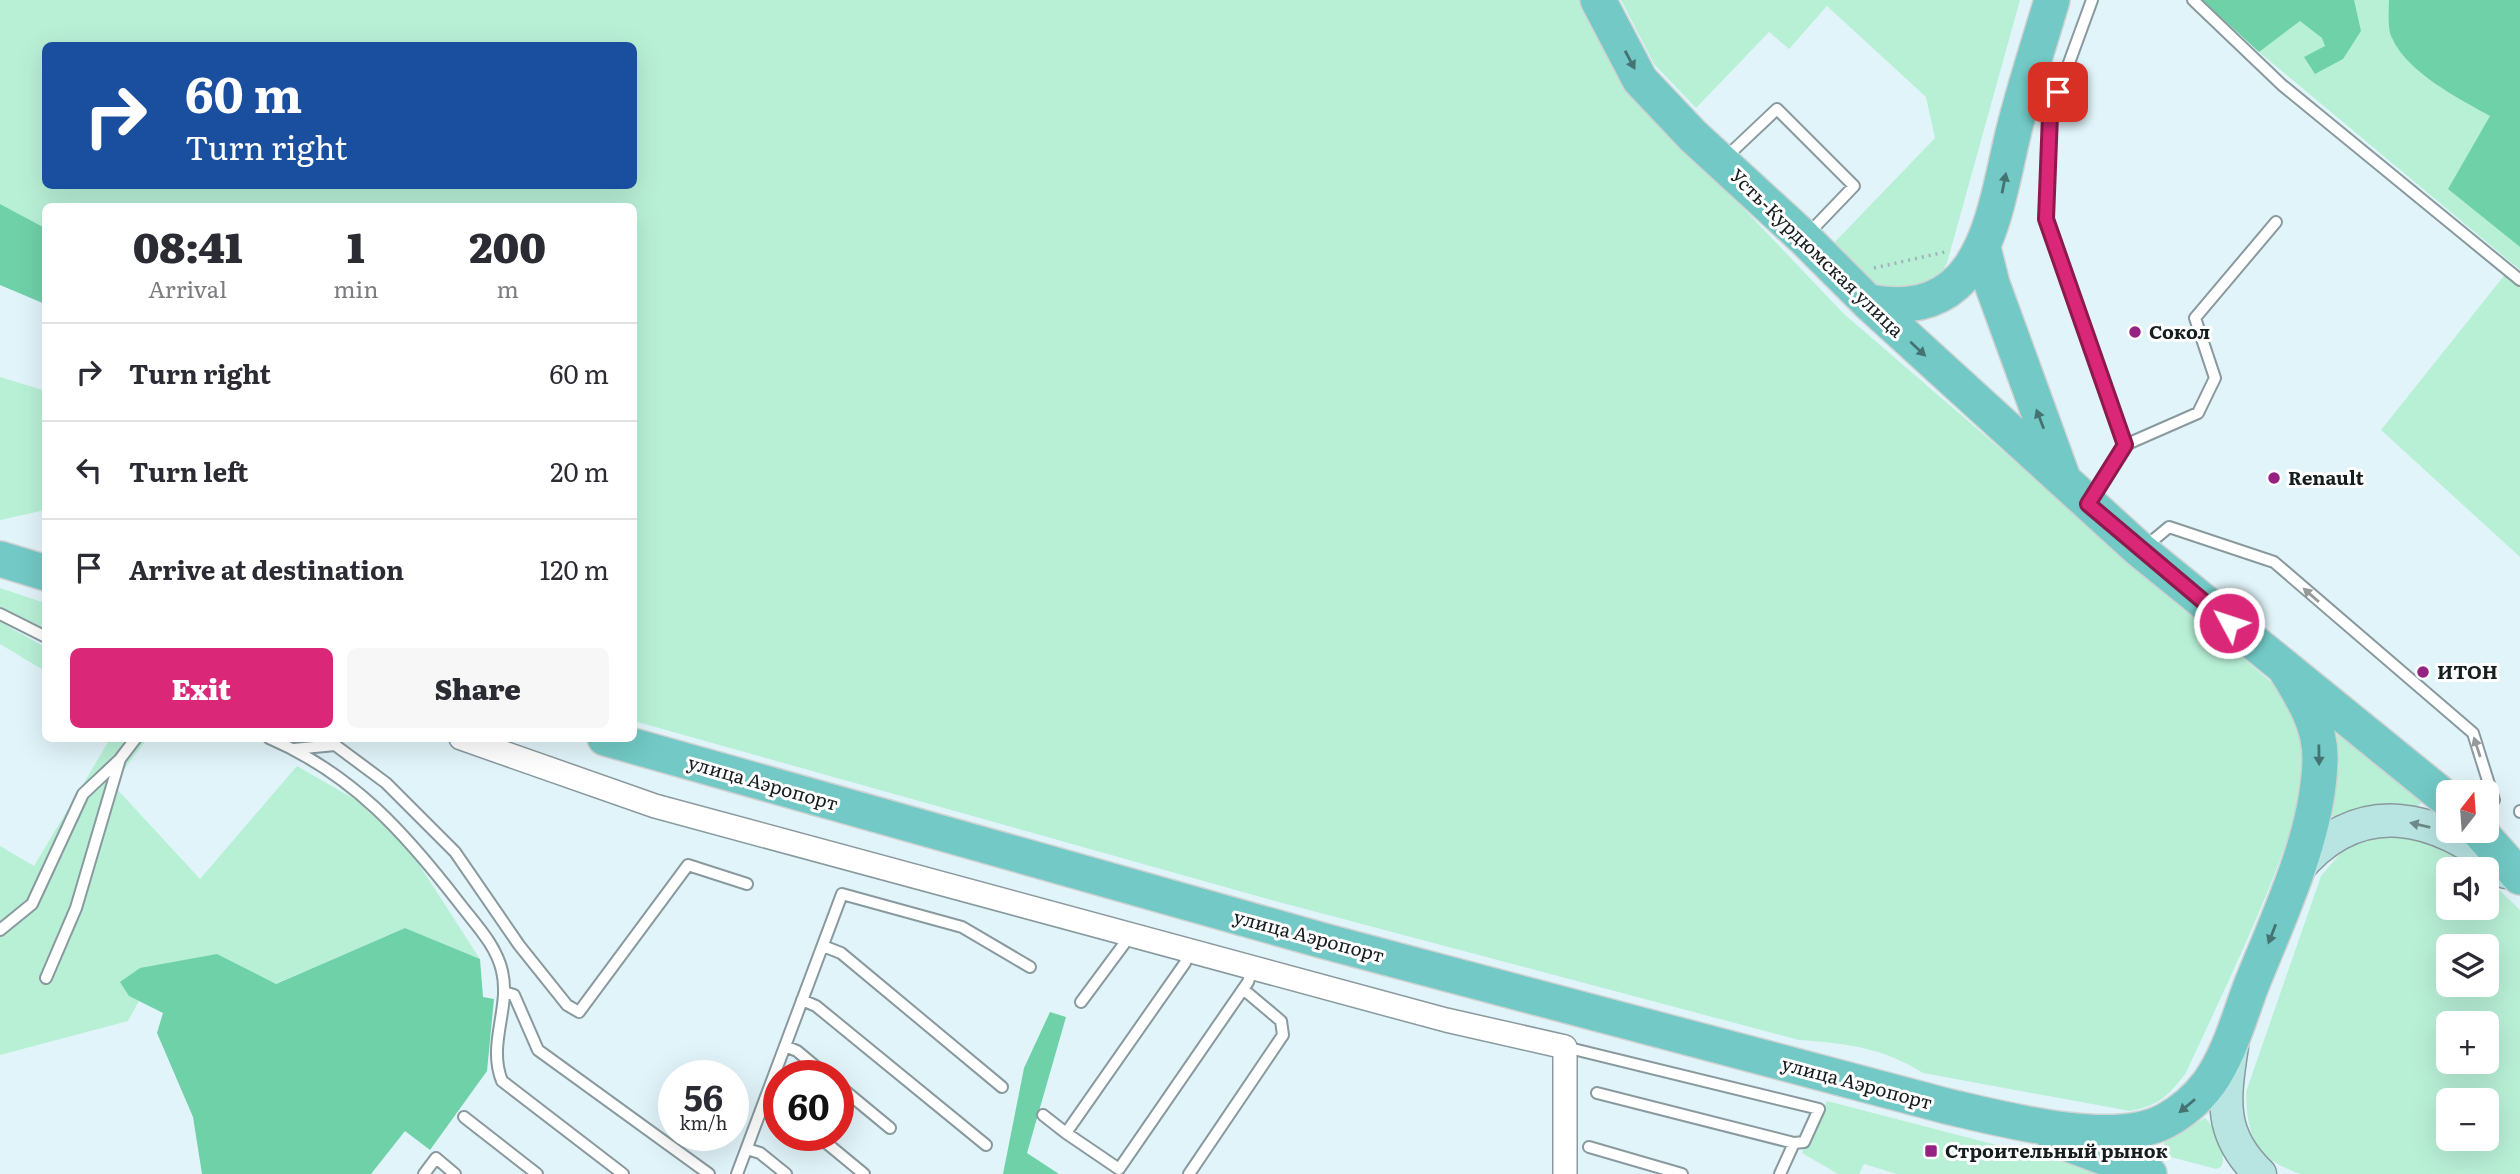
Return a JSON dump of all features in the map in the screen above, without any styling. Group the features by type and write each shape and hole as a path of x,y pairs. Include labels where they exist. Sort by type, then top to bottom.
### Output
{"main road":[{"name":"Усть-Курдюмская улица","path":"1598,0 1640,80 1721,162 1804,238 1869,286 2076,493 2140,550 2436,790"},
{"path":"1869,286 1896,307 1926,303 1947,290 1966,250 1998,211 2014,133 2052,0"},
{"name":"Усть-Курдюмская улица","path":"1966,250 1992,284 2021,370 2076,493"},
{"path":"0,559 42,572"},
{"path":"2017,1122 2118,1134 2142,1130 2180,1112 2209,1083 2235,1028 2296,871 2318,780 2320,756 2317,729 2306,702 2286,670"},
{"name":"улица Аэропорт","path":"619,742 1324,941 2017,1122"},
{"path":"2491,844 2520,877"},
{"path":"2017,1122 2149,1174"}],"street":[{"path":"472,742 655,806 1446,1020 1565,1047 1565,1174"},
{"path":"2296,871 2319,845 2331,836 2367,822 2404,821 2429,826 2461,842 2496,863 2520,884"},
{"path":"2235,1028 2225,1112 2231,1137 2243,1158 2260,1174"}],"lane":[{"path":"2092,0 2050,115 2046,219 2125,445"},
{"path":"2193,0 2283,85 2520,279"},
{"path":"1721,162 1777,109 1854,186 1804,238"},
{"path":"2076,493 2125,445 2198,413 2215,379 2195,318 2276,222"},
{"path":"2140,550 2169,527 2274,562 2473,733 2488,780"},
{"path":"0,614 42,635"},
{"path":"0,930 32,904 83,794 120,759 133,742"},
{"path":"278,742 294,749 360,792 415,845 495,949 505,992 496,1046 497,1068 502,1081 623,1174"},
{"path":"294,749 335,745 386,782 454,852 519,945 567,1005 579,1012 688,865 747,884"},
{"path":"46,978 76,908 120,759"},
{"path":"780,1060 842,894 962,927 1030,967"},
{"path":"1082,1002 1124,944 1126,933"},
{"path":"823,946 841,953 1002,1087"},
{"path":"1066,1133 1185,963 1188,950"},
{"path":"1042,1115 1119,1169 1243,989 1253,967"},
{"path":"1189,1174 1283,1035 1281,1021 1243,989"},
{"path":"505,992 514,995 538,1050 709,1174"},
{"path":"802,1000 816,1006 986,1145"},
{"path":"785,1046 808,1060"},
{"path":"1565,1047 1819,1109 1804,1142 1794,1143 1598,1093"},
{"path":"854,1098 890,1128"},
{"path":"749,1143 763,1105"},
{"path":"464,1117 537,1174"},
{"path":"1780,1174 1794,1143"},
{"path":"1589,1147 1682,1174"},
{"path":"749,1150 760,1153 786,1174"},
{"path":"737,1174 746,1151"},
{"path":"836,1151 864,1174"},
{"path":"424,1174 436,1158 455,1174"}],"path":[{"path":"1869,286 1966,250"}],"green space":[{"path":"0,0 1583,0 1626,85 1844,314 2286,695 2307,739 2307,768 2298,808 2262,904 2186,1073 2162,1099 2130,1111 1923,1073 1879,1052 1848,1045 1799,1040 1275,901 637,722 637,203 42,203 42,226 0,204"},
{"path":"1621,0 2020,0 1947,263 1939,278 1928,289 1884,290 1832,245 1935,138 1926,97 1827,6 1789,49 1769,32 1696,108 1654,64"},
{"path":"2202,0 2354,0 2361,31 2343,59 2315,74 2304,57 2325,46 2322,38 2300,21 2259,52"},
{"path":"2252,0 2520,0 2520,270 2259,52"},
{"path":"2389,0 2520,0 2520,247 2448,189 2490,116 2435,83 2399,51 2390,34"},
{"path":"0,204 42,226 42,303 0,285"},
{"path":"2507,272 2520,277 2520,557 2381,430"},
{"path":"0,377 42,390 42,511 0,520"},
{"path":"0,588 42,602 42,628 0,607"},
{"path":"0,622 42,645 42,669 0,644"},
{"path":"2339,731 2422,793 2422,802 2416,808 2377,805 2339,819 2332,816 2330,810 2339,766 2336,739"},
{"path":"108,742 145,742 122,772 116,788 200,879 297,766 356,800 409,849 480,959 405,928 275,984 217,954 129,996 139,1001 128,1021 0,1055 0,846 34,866"},
{"path":"2384,833 2431,838 2436,844 2459,857 2436,857 2436,920 2499,920 2499,890 2520,910 2520,1174 2301,1174 2274,1161 2257,1145 2249,1123 2246,1092 2321,876 2344,849"},
{"path":"405,928 480,959 483,997 494,999 487,1071 430,1150 405,1131 371,1174 202,1174 193,1117 157,1033 163,1013 129,996 120,982 140,968 217,954 276,984"},
{"path":"1050,1012 1066,1017 1027,1153 1059,1174 1003,1174 1024,1068"},
{"path":"1827,1101 2108,1174 1897,1174 1864,1164 1859,1174 1838,1174 1802,1153"},
{"path":"2205,1118 2213,1127 2219,1141 2223,1156 2221,1167 2216,1169 2163,1155 2164,1142"}],"place":[{"name":"Сокол","path":"2135,332"},
{"name":"Renault","path":"2274,478"},
{"name":"ИТОН","path":"2423,672"},
{"name":"Строительный рынок","path":"1931,1151"}],"route":[{"path":"2058,92 2050,115 2046,219 2125,445 2088,504 2229,623"}]}
